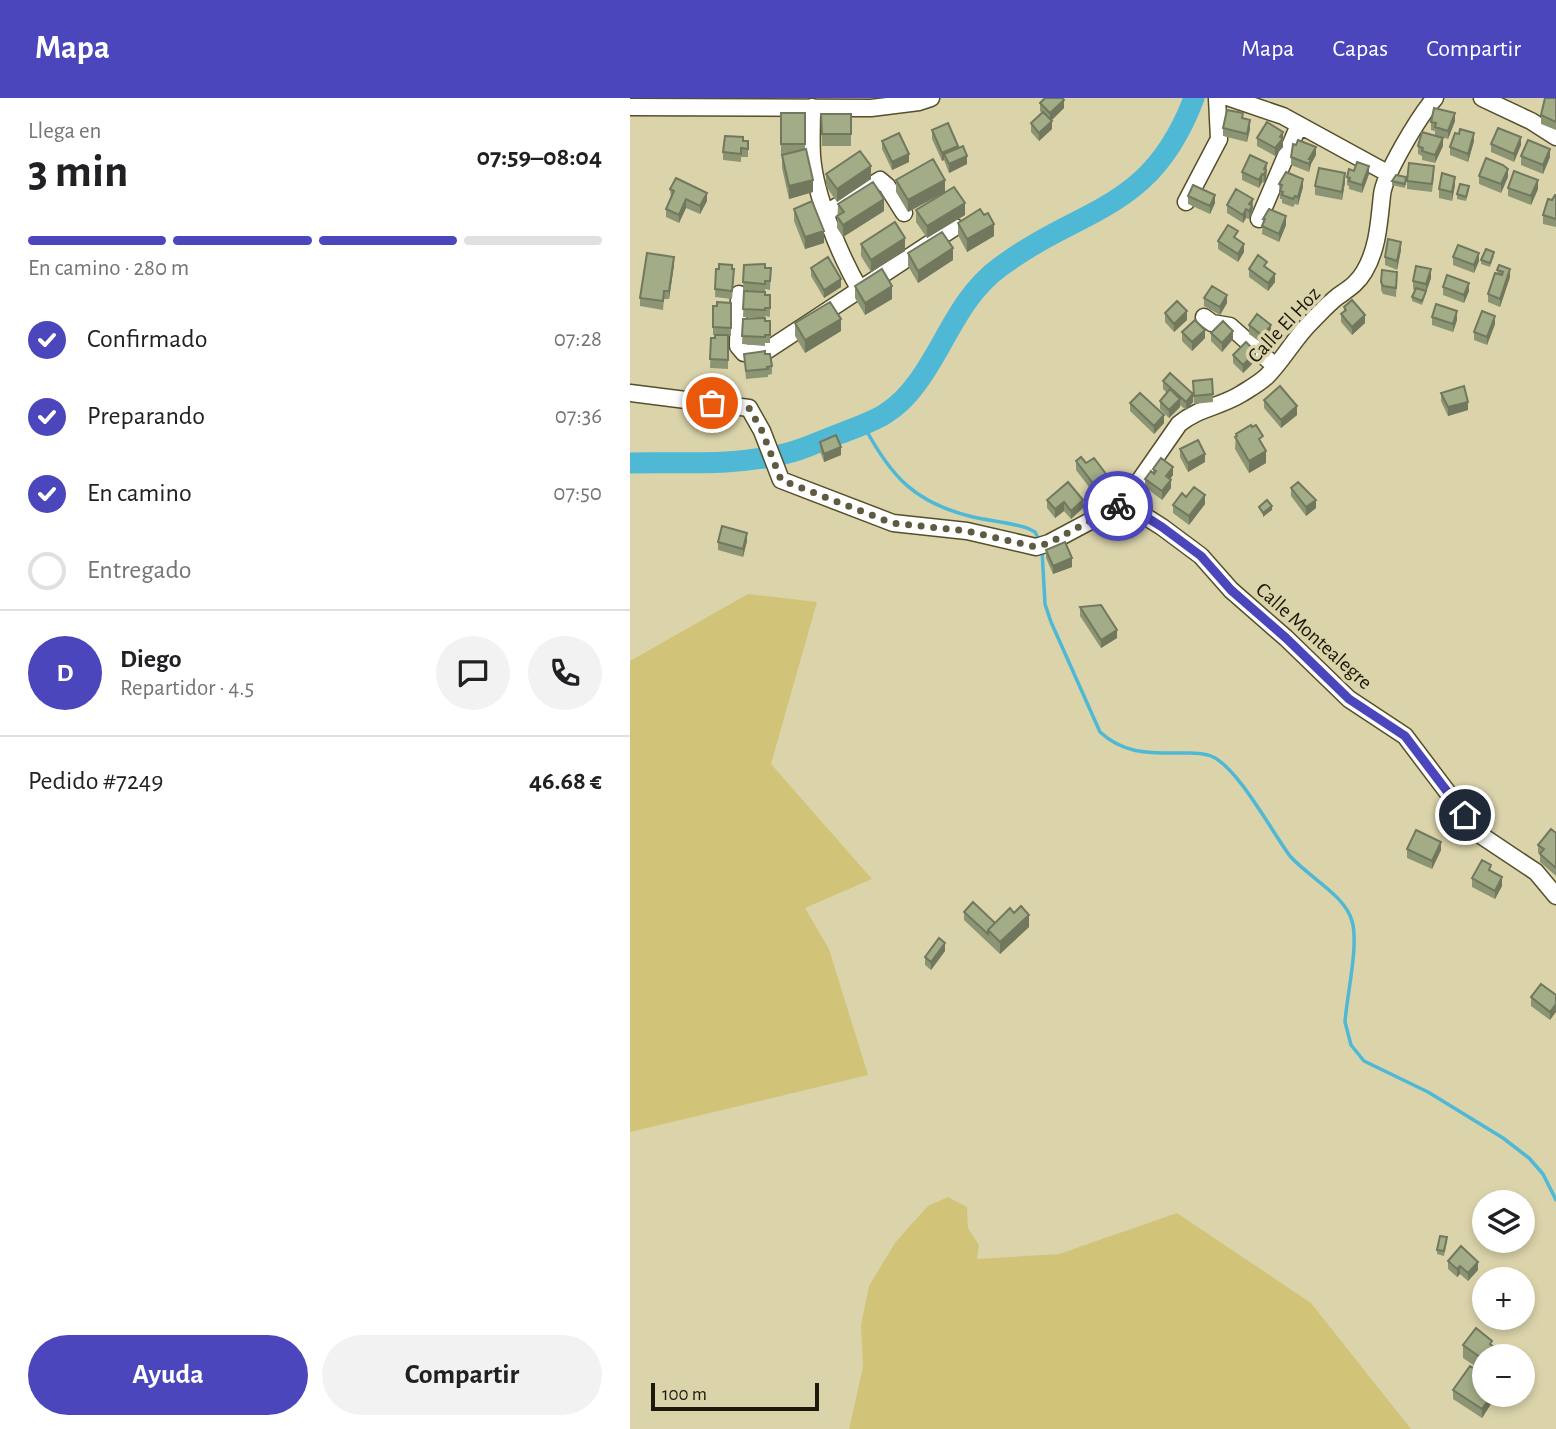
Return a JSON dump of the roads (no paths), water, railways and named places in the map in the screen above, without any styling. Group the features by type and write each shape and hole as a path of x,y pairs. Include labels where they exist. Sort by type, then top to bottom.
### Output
{"street":[{"path":"630,107 721,103 871,108 931,98"},
{"path":"1186,202 1219,139 1217,98"},
{"path":"1230,98 1283,116 1389,174"},
{"name":"Calle El Hoz","path":"630,393 749,408 762,431 781,480 892,523 967,531 1043,545 1124,503 1180,424 1204,408 1225,404 1266,378 1311,323 1336,298 1352,288 1364,273 1373,254 1382,212 1382,193 1389,174 1423,111 1435,98"},
{"path":"1482,98 1531,121 1556,137"},
{"path":"811,107 812,159 826,213 846,266 860,290"},
{"path":"1259,219 1299,125"},
{"path":"826,213 880,180 904,212"},
{"path":"739,294 738,346 744,353 766,351 955,227"},
{"path":"1203,317 1212,323 1230,326 1275,366"},
{"name":"Calle Montealegre","path":"1124,503 1201,556 1231,590 1349,699 1405,736 1479,834 1536,872 1556,896"}],"waterway":[{"path":"630,463 727,462 765,458 805,448 882,416 900,403 917,383 963,307 986,279 1031,247 1112,202 1136,185 1157,164 1177,135 1194,98"},
{"path":"864,426 895,474 920,496 973,517 1027,528 1035,532 1040,542"},
{"path":"1042,550 1045,604 1100,732 1118,745 1137,751 1211,756 1232,772 1290,856 1334,894 1352,921 1354,943 1345,1022 1351,1045 1364,1061 1428,1092 1503,1138 1529,1158 1543,1174 1556,1200"}]}
